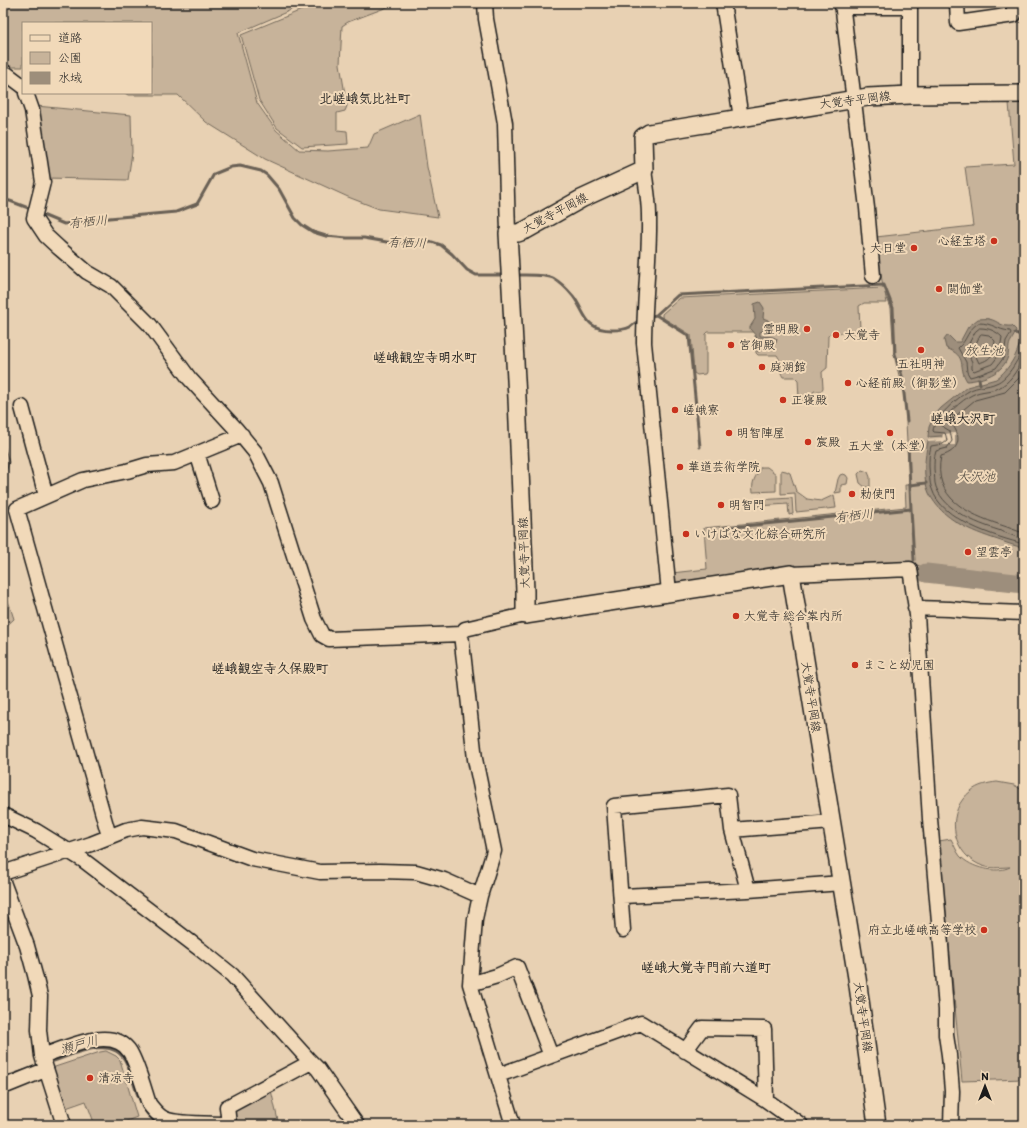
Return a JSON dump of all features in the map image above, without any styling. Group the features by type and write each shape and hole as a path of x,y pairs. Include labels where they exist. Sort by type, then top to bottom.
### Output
{"main road":[{"name":"大覚寺平岡線","path":"525,615 526,590 508,233 518,233 526,230 581,199 644,170 643,137 649,133 852,98 910,95 1024,94"},
{"name":"大覚寺平岡線","path":"791,574 858,985 877,1125"},
{"path":"525,615 791,574"}],"street":[{"path":"485,3 486,19 505,123 508,233"},
{"path":"723,3 741,118"},
{"path":"957,3 958,23 1014,15 1014,3"},
{"path":"873,276 866,201 852,98 842,5 910,7 910,95"},
{"path":"3,71 22,85"},
{"path":"26,94 32,110 43,182 36,212 46,236 87,272 111,286 150,325 189,378 242,435 255,452 271,483 314,619 322,635 329,639 461,634"},
{"path":"644,170 649,214 647,288 644,308 644,343 669,592"},
{"path":"22,407 46,496"},
{"path":"109,836 18,509 83,480 147,465 174,463 242,435"},
{"path":"197,453 212,501"},
{"path":"791,574 910,569 917,615 930,819 946,1010 946,1036 952,1091 951,1125"},
{"path":"915,608 1024,613"},
{"path":"513,1125 470,984 476,919 480,896 494,850 475,759 461,634 465,629 525,615"},
{"path":"623,930 622,896 614,806 728,795 732,830 748,890"},
{"path":"3,815 36,831 83,860 232,975 318,1069 357,1125"},
{"path":"732,830 832,822"},
{"path":"3,873 91,844 126,830 142,827 176,831 252,859 320,872 416,872 444,880 480,896"},
{"path":"3,882 27,946 35,975 40,996 39,1030 44,1064 64,1125"},
{"path":"622,896 748,890 842,883"},
{"path":"470,984 497,976 517,967 551,1056"},
{"path":"499,1075 641,1024 766,1100 801,1125"},
{"path":"686,1050 702,1028 764,1029 766,1100"},
{"path":"3,1087 44,1064 95,1039 109,1039 123,1045 129,1052 149,1104 161,1117 177,1122 229,1124 227,1107 311,1062"}],"green space":[{"path":"3,3 297,3 291,10 238,33 257,103 276,130 299,150 328,151 368,148 374,134 420,114 427,167 438,217 379,209 348,197 265,159 206,122 178,95 126,94 152,94 152,22 22,22 22,67 13,67 3,63"},
{"path":"307,3 398,3 348,22 342,26 340,64 347,106 345,111 337,113 337,130 347,131 348,144 302,147 277,128 259,100 241,35 304,9"},
{"path":"1024,102 1024,582 934,571 914,564 794,569 675,583 672,579 672,573 707,569 704,528 906,507 905,485 909,485 905,400 894,355 891,308 885,293 887,303 864,303 859,306 860,329 856,333 831,333 828,336 827,368 822,372 823,388 821,391 814,391 811,400 799,399 798,380 795,377 783,377 777,355 758,355 756,353 755,334 753,332 708,332 706,334 706,372 705,374 697,375 694,373 691,335 662,317 662,314 680,298 883,288 876,237 973,226 965,167 1014,164 1009,103"},
{"path":"36,106 131,115 132,152 128,180 47,178"},
{"path":"3,442 9,462 3,483"},
{"path":"761,467 767,467 776,474 776,491 753,492 753,482"},
{"path":"781,470 790,473 796,491 807,499 821,501 834,495 836,508 796,512 795,493 781,494"},
{"path":"862,470 868,472 870,477 870,487 865,487 860,483 858,474"},
{"path":"843,474 848,478 847,484 841,485 841,492 835,493 838,479 840,475"},
{"path":"792,498 793,514 789,515 788,504 758,506 758,500"},
{"path":"3,585 14,619 3,629"},
{"name":"府立北嵯峨高等学校","path":"997,782 1014,785 1024,791 1024,1079 962,1081 939,841 951,839 960,856 970,864 977,867 998,870 1010,867 990,868 982,866 969,858 957,840 955,829 955,819 958,808 963,799 977,787"},
{"name":"清凉寺","path":"106,1051 116,1056 120,1060 137,1117 116,1125 95,1125 86,1101 66,1108 52,1068"},
{"path":"271,1090 279,1125 233,1125 231,1109"}],"water":[{"path":"760,302 764,308 763,318 768,320 770,328 760,332 760,336 773,337 777,339 776,343 762,346 758,352 756,336 750,327 755,319 754,304"},
{"name":"放生池","path":"978,319 992,320 1005,326 1012,326 1016,330 1015,335 1009,344 1006,362 1002,367 986,377 967,381 964,376 960,358 953,351 946,348 944,340 947,336 949,336 955,342 960,342 968,327"},
{"name":"大沢池","path":"1024,328 1024,548 978,533 949,517 941,510 929,493 925,481 925,467 928,441 943,440 942,436 928,437 929,427 934,416 941,408 967,387 996,379 1004,372 1015,356"}],"pier":[{"path":"955,433 955,445 943,445 942,441 928,442 928,440 941,439 928,438 942,438 943,434"}],"waterway":[{"name":"有栖川","path":"40,214 64,224 176,212 197,204 214,174 231,167 240,166 261,171 267,175 279,189 295,218 302,225 313,232 326,236 364,238 398,244 432,242 441,245 467,270 476,275 505,275"},
{"name":"有栖川","path":"3,200 31,209"},
{"name":"有栖川","path":"516,275 535,275 553,278 564,286 573,296 587,319 596,327 612,330 623,329 630,327 640,320"},
{"path":"656,315 678,295 884,285 893,308 895,354 902,376 907,421"},
{"name":"有栖川","path":"648,317 656,315 689,336 700,447"},
{"path":"1015,333 1021,335"},
{"path":"979,379 980,384"},
{"path":"908,445 911,509"},
{"path":"910,485 926,483"},
{"name":"有栖川","path":"724,528 911,509 914,560"},
{"name":"有栖川","path":"926,573 1024,584"},
{"name":"瀬戸川","path":"48,1063 90,1049 111,1049 120,1053 126,1062 144,1109 148,1115 156,1121"},
{"name":"瀬戸川","path":"3,1078 24,1071"}],"place":[{"name":"心経宝塔","path":"994,241"},
{"name":"大日堂","path":"914,248"},
{"name":"閼伽堂","path":"939,289"},
{"name":"霊明殿","path":"807,329"},
{"name":"大覚寺","path":"836,335"},
{"name":"宮御殿","path":"731,345"},
{"name":"五社明神","path":"921,350"},
{"name":"庭湖館","path":"762,367"},
{"name":"心経前殿（御影堂）","path":"848,383"},
{"name":"正寝殿","path":"783,400"},
{"name":"嵯峨寮","path":"675,410"},
{"name":"明智陣屋","path":"729,433"},
{"name":"五大堂（本堂）","path":"890,433"},
{"name":"宸殿","path":"808,442"},
{"name":"華道芸術学院","path":"680,467"},
{"name":"勅使門","path":"852,494"},
{"name":"明智門","path":"721,505"},
{"name":"いけばな文化綜合研究所","path":"686,534"},
{"name":"望雲亭","path":"968,552"},
{"name":"大覚寺 総合案内所","path":"736,616"},
{"name":"まこと幼児園","path":"855,665"},
{"name":"府立北嵯峨高等学校","path":"984,930"},
{"name":"清凉寺","path":"90,1078"}],"district":[{"name":"北嵯峨気比社町","path":"365,98"},
{"name":"嵯峨観空寺明水町","path":"425,357"},
{"name":"嵯峨大沢町","path":"963,418"},
{"name":"嵯峨観空寺久保殿町","path":"270,668"},
{"name":"嵯峨大覚寺門前六道町","path":"706,967"}]}
